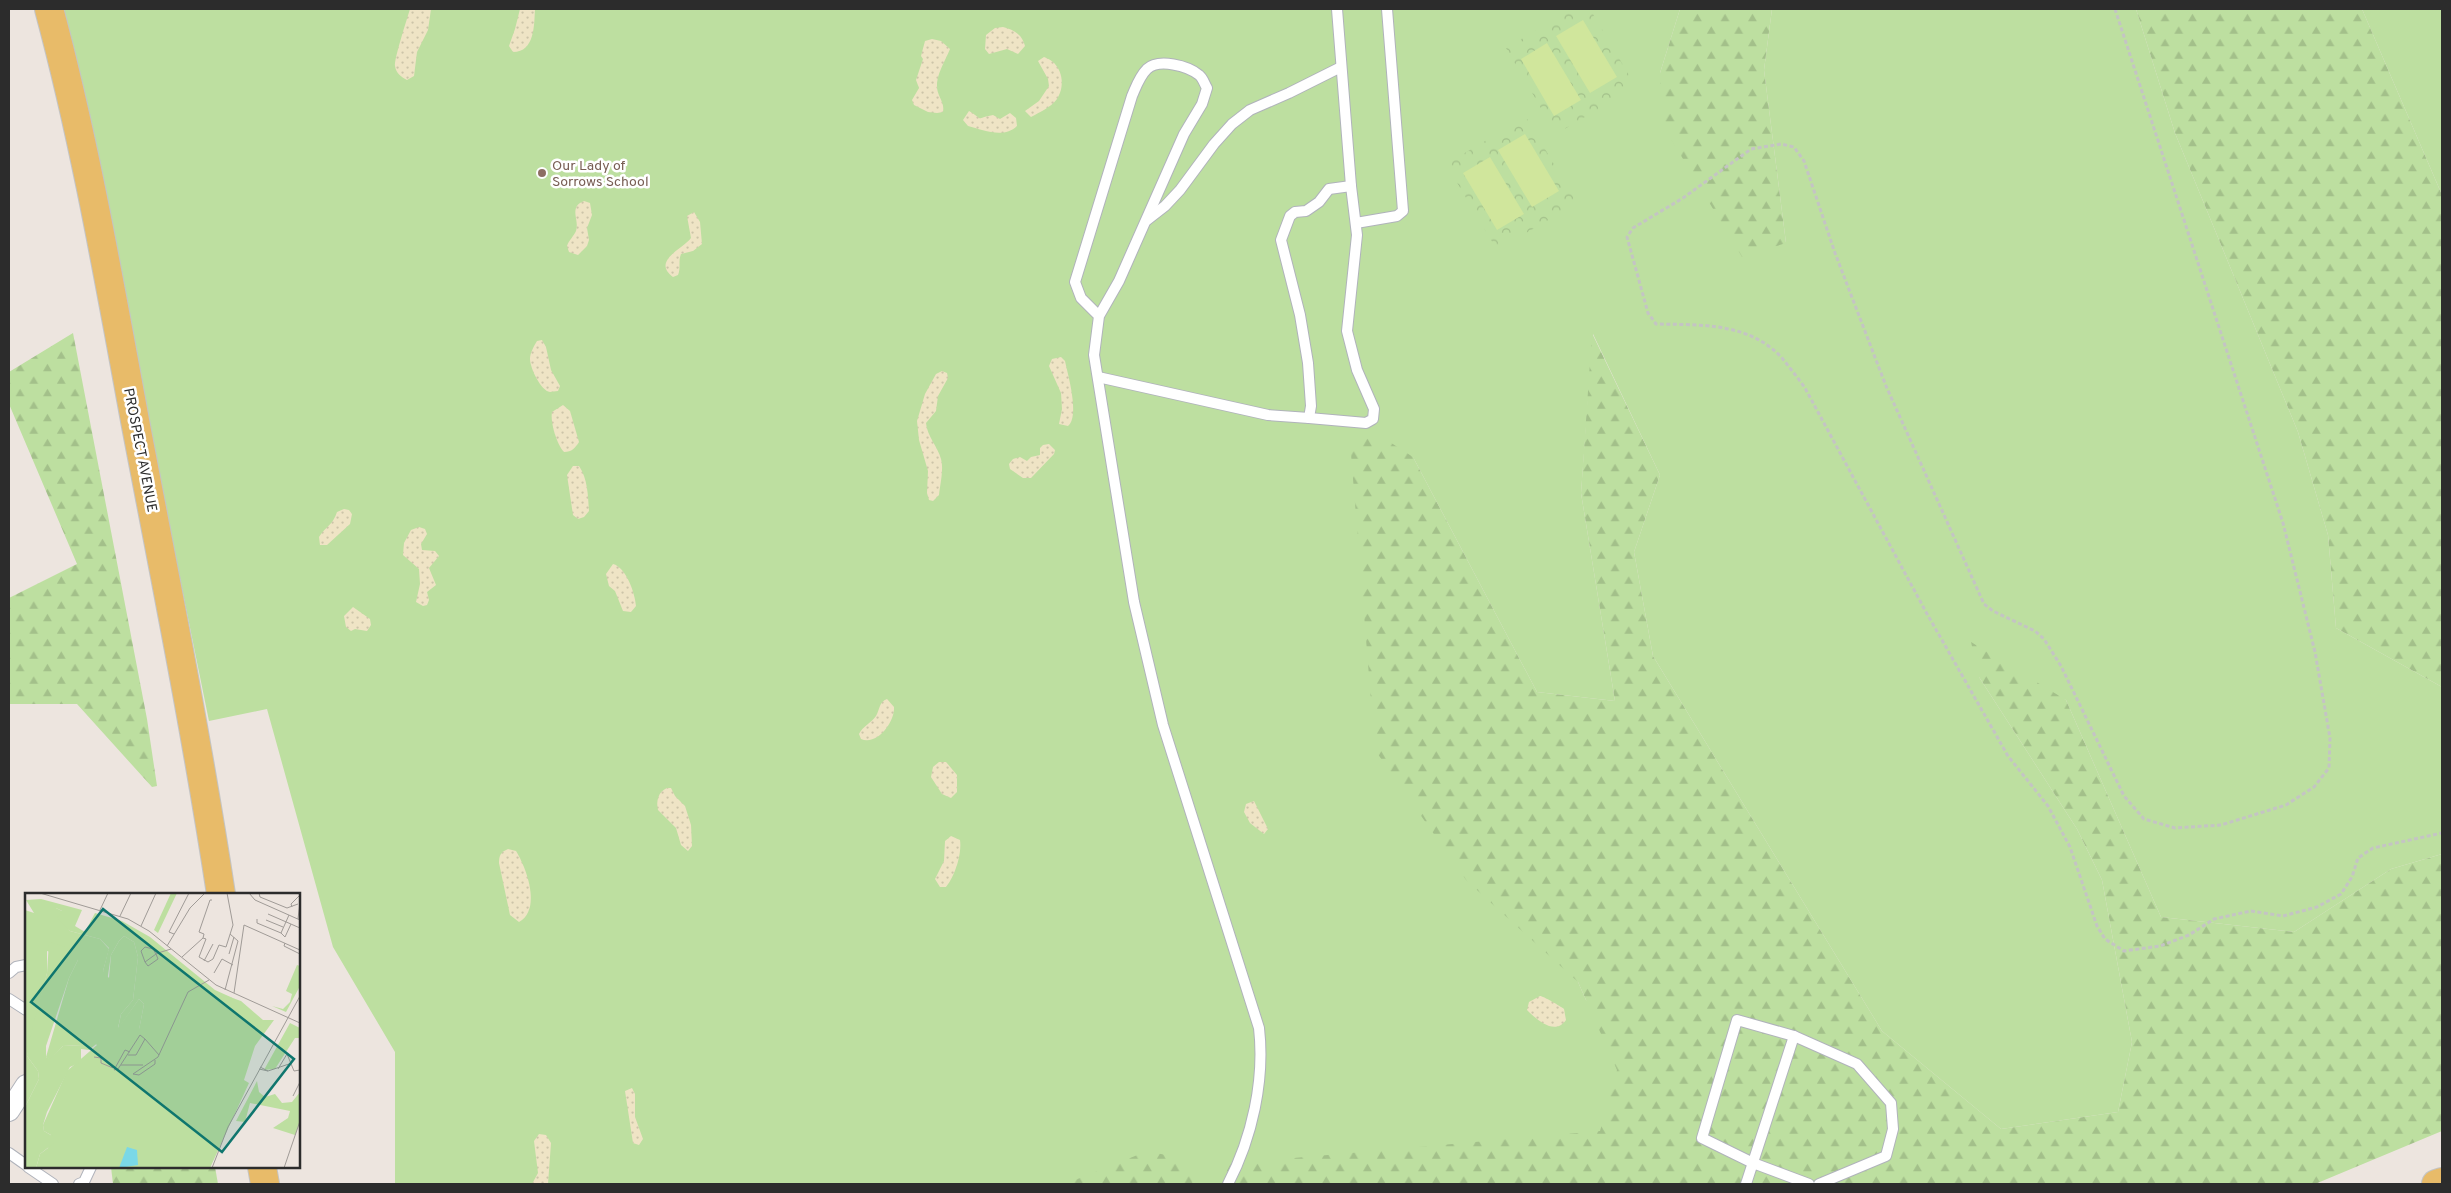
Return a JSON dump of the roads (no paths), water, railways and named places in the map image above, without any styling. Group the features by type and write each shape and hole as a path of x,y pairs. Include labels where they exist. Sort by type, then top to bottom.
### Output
{"main road":[{"name":"PROSPECT AVENUE","path":"49,9 61,52 101,235 203,779 221,893"},
{"path":"262,1168 265,1184"},
{"path":"2436,1184 2442,1182"}],"street":[{"path":"9,1111 25,1086"}],"lane":[{"path":"1098,378 1268,415 1366,423 1373,418 1374,409 1357,370 1347,331 1356,244 1356,223 1351,186 1337,9"},
{"path":"1356,223 1397,216 1403,211 1386,9"},
{"path":"1100,316 1081,298 1075,282 1078,266 1139,79 1149,67 1165,64 1179,66 1201,76 1206,88 1202,104 1184,134 1119,281 1100,316 1094,355 1134,602 1163,725 1259,1028 1262,1057 1255,1104 1242,1157 1228,1184"},
{"path":"1146,221 1165,206 1180,190 1214,144 1232,124 1250,110 1305,86 1341,66"},
{"path":"1309,418 1311,406 1308,363 1300,315 1281,240 1290,216 1295,212 1306,211 1319,202 1329,189 1351,186"},
{"path":"9,973 16,967 25,965"},
{"path":"9,999 25,1009"},
{"path":"1809,1184 1753,1164 1702,1138 1737,1020 1794,1036 1857,1064 1891,1103 1893,1129 1886,1156 1818,1184"},
{"path":"1746,1184 1794,1036"},
{"path":"9,1153 25,1165"},
{"path":"30,1168 53,1184"},
{"path":"79,1184 84,1182 91,1168"}],"place":[{"name":"Our Lady of Sorrows School","path":"542,173"}]}
